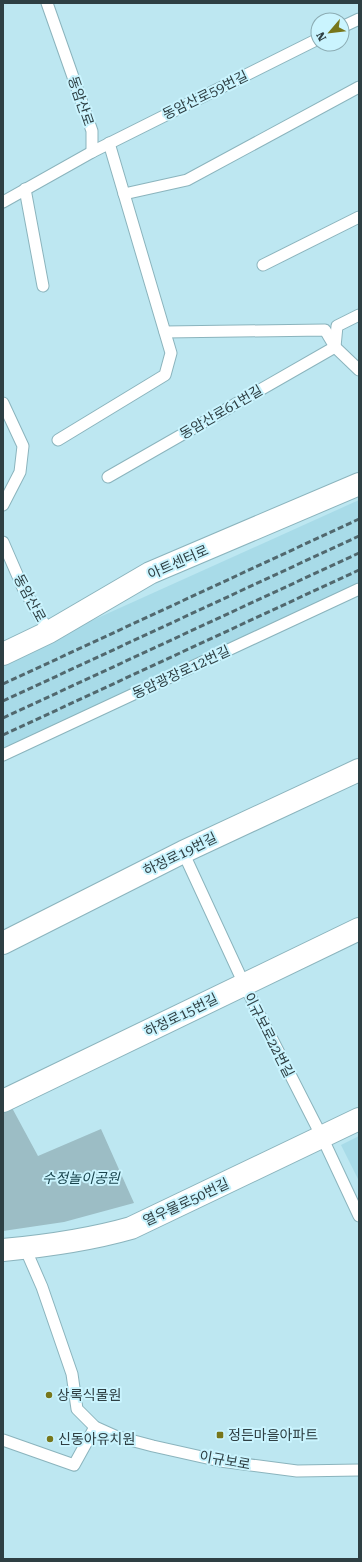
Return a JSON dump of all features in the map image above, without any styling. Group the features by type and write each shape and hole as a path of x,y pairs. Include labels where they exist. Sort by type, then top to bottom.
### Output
{"street":[{"name":"아트센터로","path":"3,654 49,632 150,573 359,484"},
{"name":"하정로19번길","path":"3,943 183,852 359,770"},
{"name":"하정로15번길","path":"3,1102 359,929"},
{"name":"열우물로50번길","path":"3,1250 106,1235 131,1228 359,1119"}],"lane":[{"name":"동암산로","path":"47,3 92,131 92,152"},
{"path":"350,23 359,18"},
{"name":"동암산로59번길","path":"92,152 310,43"},
{"path":"124,194 187,180 359,87"},
{"path":"58,440 165,375 172,353 109,143"},
{"path":"3,202 92,152"},
{"path":"25,190 43,286"},
{"path":"263,265 359,216"},
{"path":"335,347 337,326 359,315"},
{"path":"165,332 325,330 335,347 359,370"},
{"name":"동암산로61번길","path":"108,477 335,347"},
{"path":"3,403 23,446 20,472 3,505"},
{"name":"동암산로","path":"3,542 23,588 49,632"},
{"name":"동암광장로12번길","path":"3,755 359,588"},
{"name":"이규보로22번길","path":"183,852 244,984 322,1137 359,1216"},
{"name":"이규보로","path":"25,1248 42,1288 72,1374 77,1409 96,1427 115,1436 220,1461 298,1471 359,1470"},
{"path":"3,1440 74,1465 96,1427"}],"shaded area":[{"path":"359,500 359,584 3,750 3,663 82,625"},
{"path":"359,1136 359,1181 341,1145"}],"green space":[{"name":"수정놀이공원","path":"11,1106 38,1156 101,1129 134,1203 64,1222 3,1231 3,1110"}],"railway":[{"path":"3,684 359,519"},
{"path":"3,701 359,536"},
{"path":"3,718 359,553"},
{"path":"3,735 359,570"}],"place":[{"name":"상록식물원","path":"49,1395"},
{"name":"정든마을아파트","path":"220,1435"},
{"name":"신동아유치원","path":"50,1439"}]}
